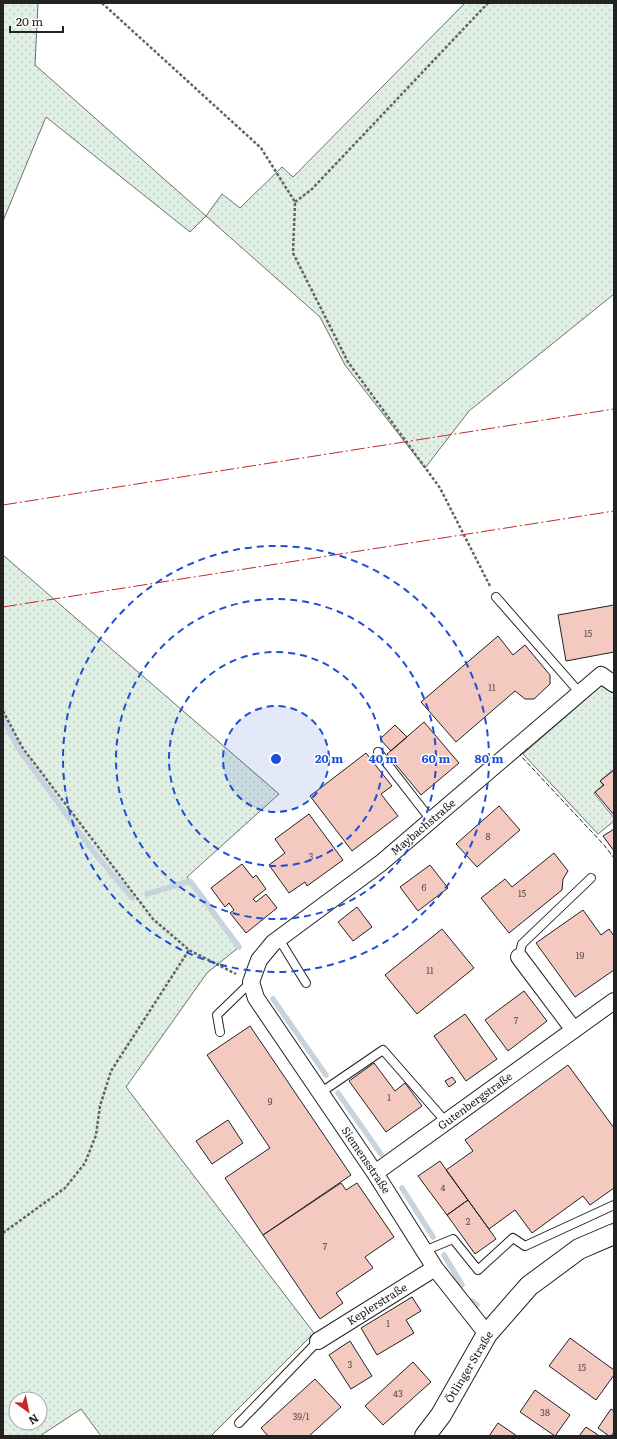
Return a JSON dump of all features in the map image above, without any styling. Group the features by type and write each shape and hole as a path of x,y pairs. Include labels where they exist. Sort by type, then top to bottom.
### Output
{"street":[{"name":"Maybachstraße","path":"251,982 258,960 273,943 381,862 579,692 608,679"},
{"path":"519,957 574,1030"},
{"name":"Siemensstraße","path":"251,982 256,998 376,1173 435,1268 487,1334"},
{"name":"Gutenbergstraße","path":"376,1173 614,1000"},
{"name":"Ötlinger Straße","path":"425,1436 441,1415 487,1334 529,1286 579,1249 614,1234"},
{"name":"Keplerstraße","path":"318,1341 435,1268"}],"lane":[{"path":"496,597 579,692"},
{"path":"378,752 431,820"},
{"path":"519,957 522,944 591,878"},
{"path":"278,939 306,983"},
{"path":"220,1032 217,1015 251,982"},
{"path":"320,1093 383,1050 446,1122"},
{"path":"424,1251 453,1238 478,1270 513,1238 525,1246 614,1205"},
{"path":"239,1423 318,1341"}],"path":[{"path":"102,3 261,148 295,202 293,253 341,349 348,362 440,488 496,597"},
{"path":"295,202 312,189 488,3"},
{"path":"3,711 22,747 153,919 189,950 251,982"},
{"path":"3,1233 65,1188 84,1163 96,1135 100,1106 111,1071 189,950"}],"green space":[{"path":"3,3 38,3 35,65 206,216 190,232 46,117 3,221"},
{"path":"465,3 614,3 614,294 469,411 425,468 345,365 320,317 206,216 222,194 240,208 282,167 293,177"},
{"path":"3,555 279,794 187,877 239,947 207,973 126,1087 314,1333 211,1436 101,1436 81,1409 48,1431 48,1391 8,1391 8,1431 48,1431 40,1436 3,1436"},
{"path":"602,685 614,694 614,769 600,781 603,785 594,793 614,818 614,821 598,834 523,754"}],"building":[{"path":"614,605 614,652 566,661 558,615"},
{"path":"498,636 513,655 525,645 550,675 550,684 534,699 525,699 515,691 456,742 421,702"},
{"path":"424,722 459,763 421,795 387,754"},
{"path":"395,725 407,737 391,751 380,739"},
{"path":"366,753 392,786 381,794 398,816 352,851 310,796"},
{"path":"614,770 614,815 595,792 604,785 600,781"},
{"path":"499,806 520,830 477,867 456,844"},
{"path":"309,814 343,860 307,886 305,882 289,893 269,865 285,853 275,839"},
{"path":"614,829 614,851 603,836"},
{"path":"554,853 568,871 563,879 562,890 509,933 481,898 505,879 512,887"},
{"path":"242,864 253,878 256,875 266,889 253,899 256,902 266,894 277,908 246,933 230,913 234,910 229,903 225,907 211,888"},
{"path":"430,865 448,888 418,911 400,887"},
{"path":"357,907 372,927 353,941 338,922"},
{"path":"583,910 601,935 609,929 614,936 614,970 575,997 536,943"},
{"path":"442,929 474,968 417,1014 385,975"},
{"path":"524,991 547,1021 508,1051 485,1020"},
{"path":"465,1014 497,1059 466,1081 434,1036"},
{"path":"250,1026 351,1175 263,1235 225,1178 270,1148 207,1055"},
{"path":"374,1063 395,1091 405,1083 422,1106 386,1132 349,1081"},
{"path":"568,1065 614,1128 614,1188 590,1205 583,1196 532,1233 515,1210 489,1229 446,1170 473,1151 465,1140"},
{"path":"452,1077 456,1082 449,1087 445,1081"},
{"path":"228,1120 243,1143 212,1164 196,1141"},
{"path":"440,1161 468,1200 447,1215 418,1176"},
{"path":"341,1183 346,1190 357,1183 394,1237 365,1257 373,1268 336,1293 343,1303 320,1319 263,1235"},
{"path":"468,1200 496,1239 475,1254 447,1215"},
{"path":"412,1297 421,1311 406,1320 414,1333 377,1355 361,1328"},
{"path":"570,1338 614,1370 614,1375 596,1400 549,1366"},
{"path":"350,1341 372,1376 351,1389 329,1355"},
{"path":"413,1362 431,1382 383,1425 365,1406"},
{"path":"315,1379 341,1407 309,1436 268,1436 261,1428"},
{"path":"535,1390 570,1415 555,1436 520,1412"},
{"path":"611,1409 614,1411 614,1432 611,1436 609,1436 598,1428"},
{"path":"498,1423 517,1436 489,1436"},
{"path":"586,1427 598,1435 579,1436"}],"waterway":[{"path":"3,719 18,748 93,851 132,898"},
{"path":"147,894 190,881 239,947"},
{"path":"273,999 326,1075"},
{"path":"338,1093 381,1154"},
{"path":"402,1188 433,1237"},
{"path":"444,1255 462,1285"},
{"path":"472,1301 477,1305"}],"fence":[{"path":"528,748 520,755 604,845 614,858"}],"power":[{"path":"3,505 614,409"},
{"path":"3,607 614,511"}]}
